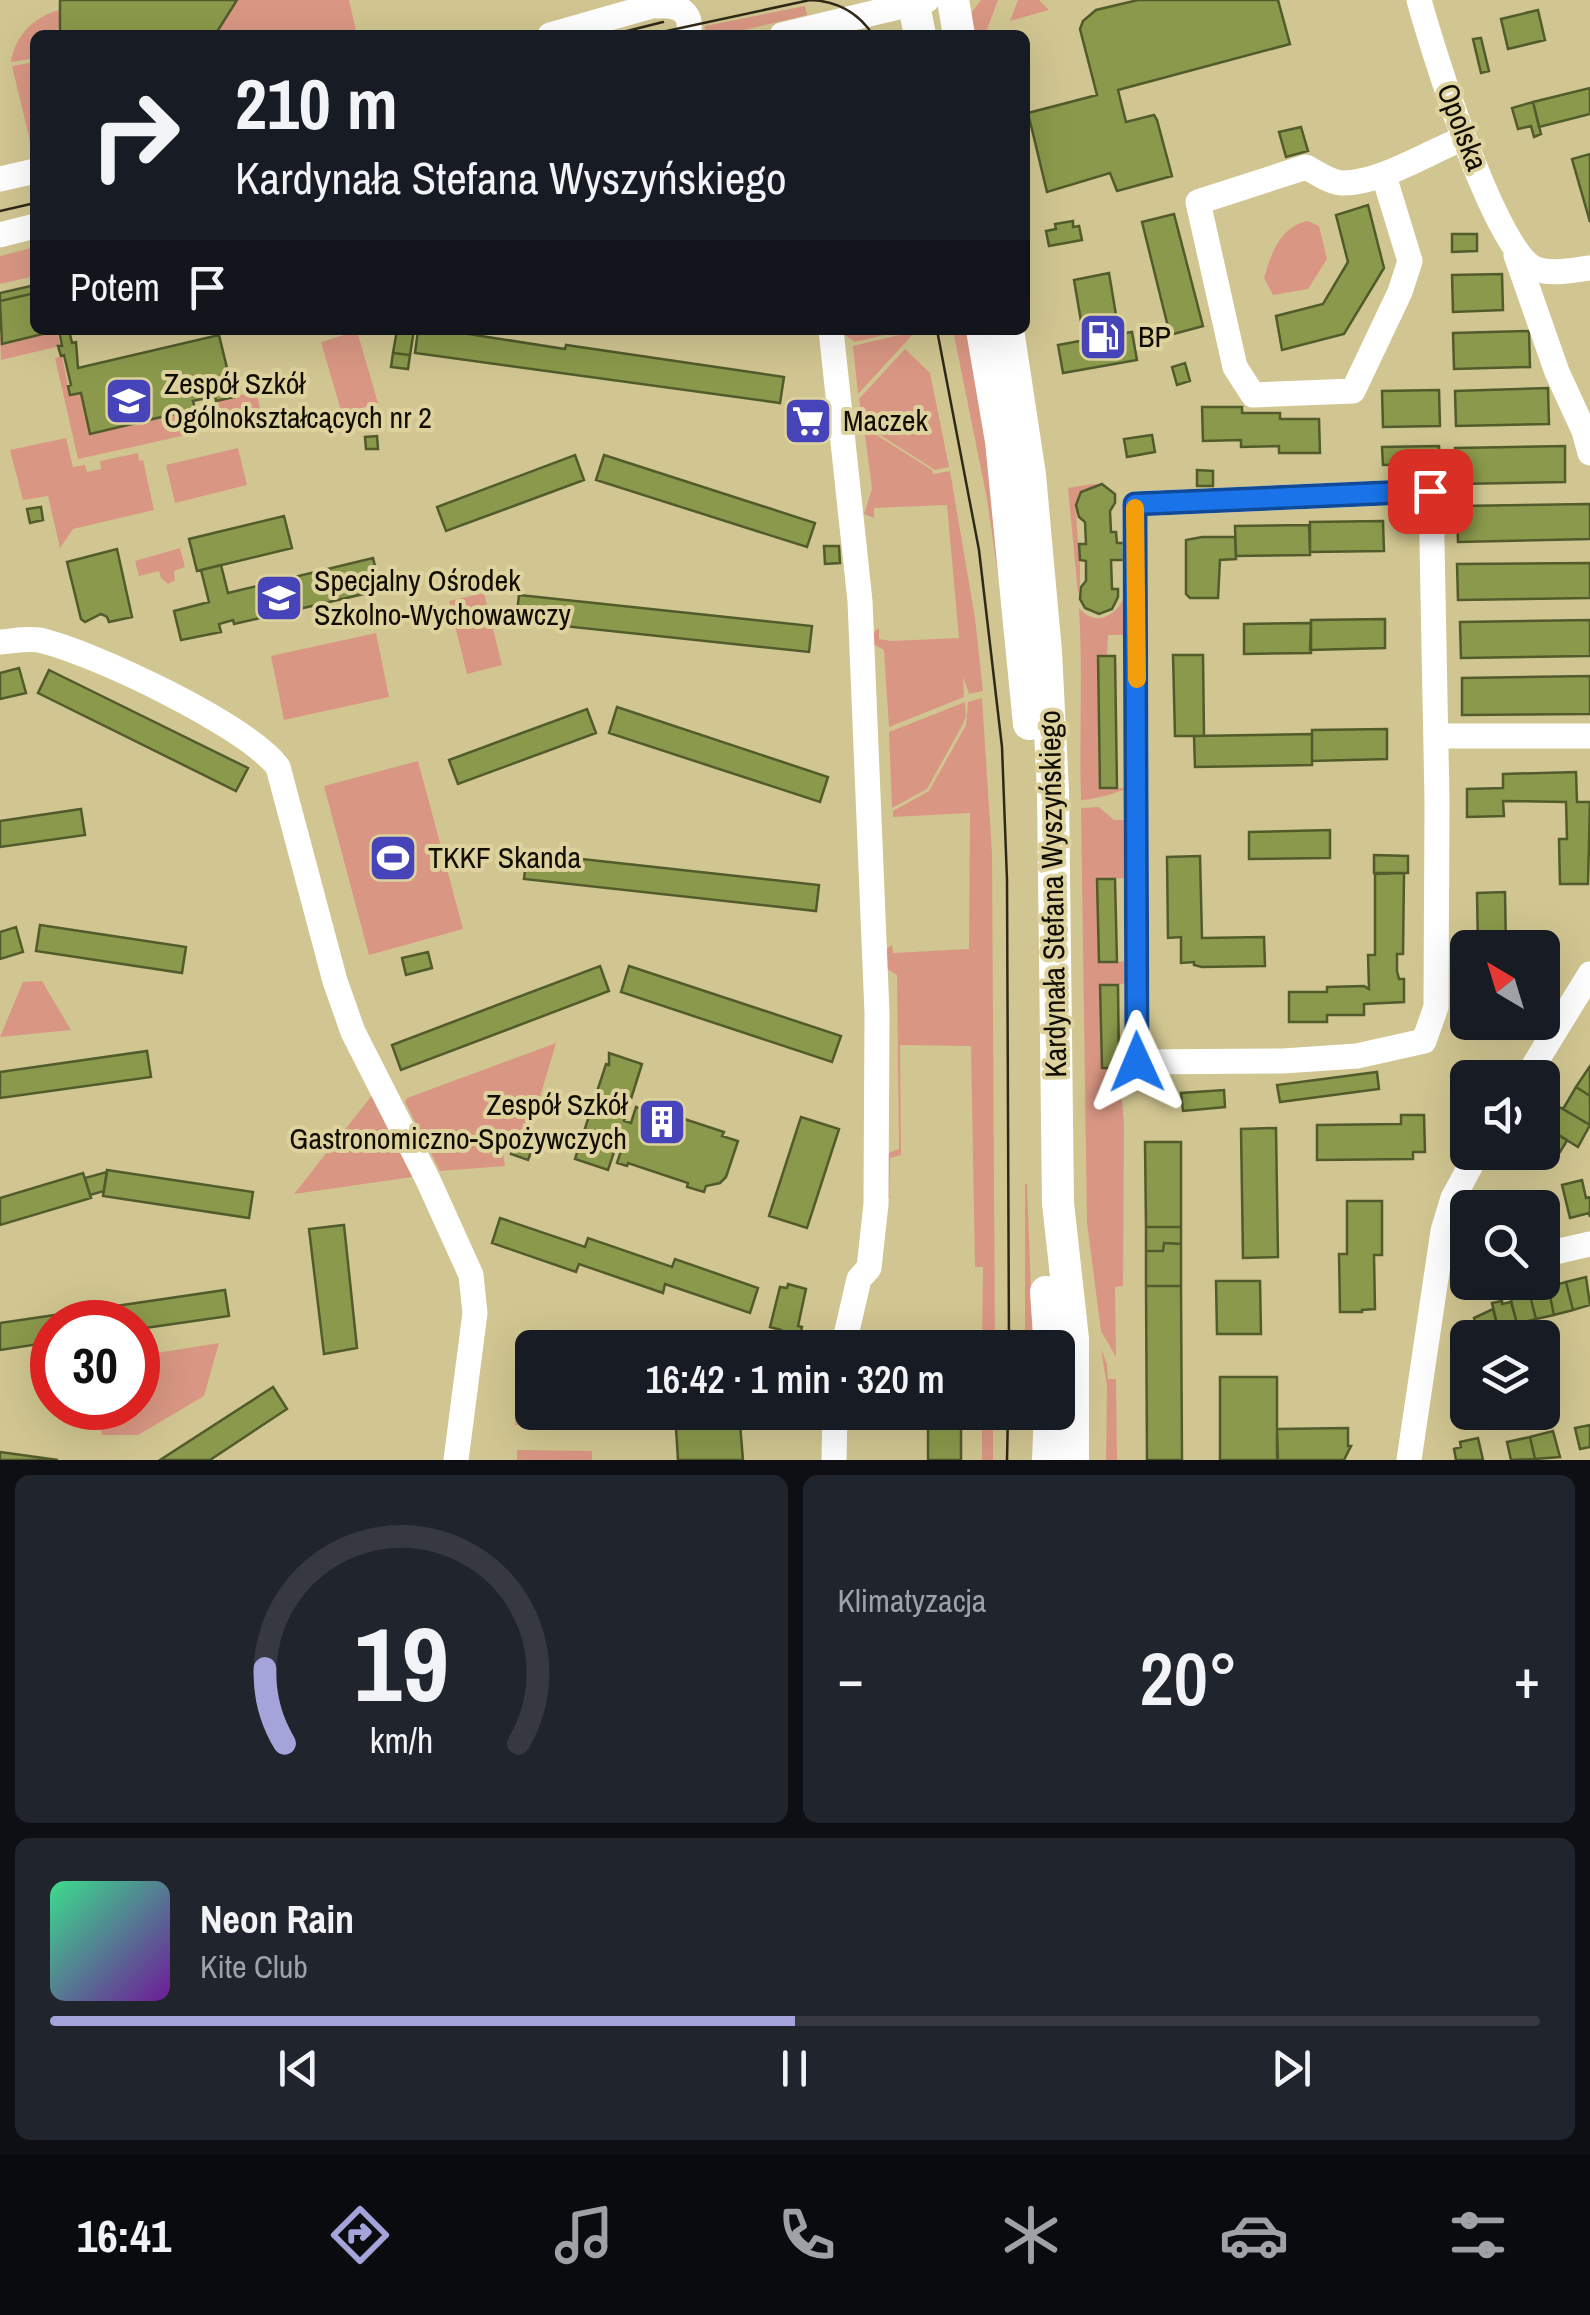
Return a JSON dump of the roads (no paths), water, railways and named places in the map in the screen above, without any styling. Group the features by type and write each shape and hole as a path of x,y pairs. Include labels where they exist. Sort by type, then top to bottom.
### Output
{"main road":[{"path":"952,0 958,30"},
{"name":"Kardynała Stefana Wyszyńskiego","path":"983,335 1001,441 1031,745 1038,1178 1049,1330"},
{"name":"Kardynała Stefana Wyszyńskiego","path":"1009,335 1030,476 1046,652 1053,791 1057,1192 1072,1339 1073,1460"},
{"path":"1048,1460 1049,1430"}],"street":[{"name":"Opolska","path":"1419,0 1462,138 1515,251 1590,453"},
{"path":"568,30 662,3 681,8 690,20 689,30"},
{"path":"809,30 919,10"},
{"path":"1384,176 1410,261 1400,292 1353,392 1253,395 1235,366 1198,202 1306,168 1339,184 1384,176 1414,158 1462,138"},
{"path":"0,179 30,171"},
{"path":"0,235 30,227"},
{"path":"1515,251 1533,268 1555,272 1590,268"},
{"path":"832,335 860,601 878,1013 876,1204 869,1268 859,1279 847,1330"},
{"path":"1430,491 1436,736 1436,1008 1424,1041 1356,1056 1137,1062 1135,504 1430,491"},
{"path":"0,642 34,639 77,651 238,731 266,751 278,767 353,1032 471,1275 474,1313 456,1460"},
{"path":"1436,736 1590,736"},
{"path":"1537,1060 1590,974"},
{"path":"1409,1460 1443,1232 1453,1198 1468,1170"},
{"path":"1560,1251 1590,1244"},
{"path":"834,1460 835,1430"}],"tram line":[{"path":"671,30 810,0 846,9 869,30"},
{"path":"631,30 663,22"},
{"path":"0,211 30,204"},
{"path":"938,335 979,550 1002,747 1007,880 1009,1330"},
{"path":"1007,1460 1008,1430"}],"place":[{"name":"BP","path":"1103,337"},
{"name":"Zespół Szkół Ogólnokształcących nr 2","path":"129,401"},
{"name":"Maczek","path":"808,421"},
{"name":"Specjalny Ośrodek Szkolno-Wychowawczy","path":"279,598"},
{"name":"TKKF Skanda","path":"393,858"},
{"name":"Zespół Szkół Gastronomiczno-Spożywczych","path":"662,1122"}]}
